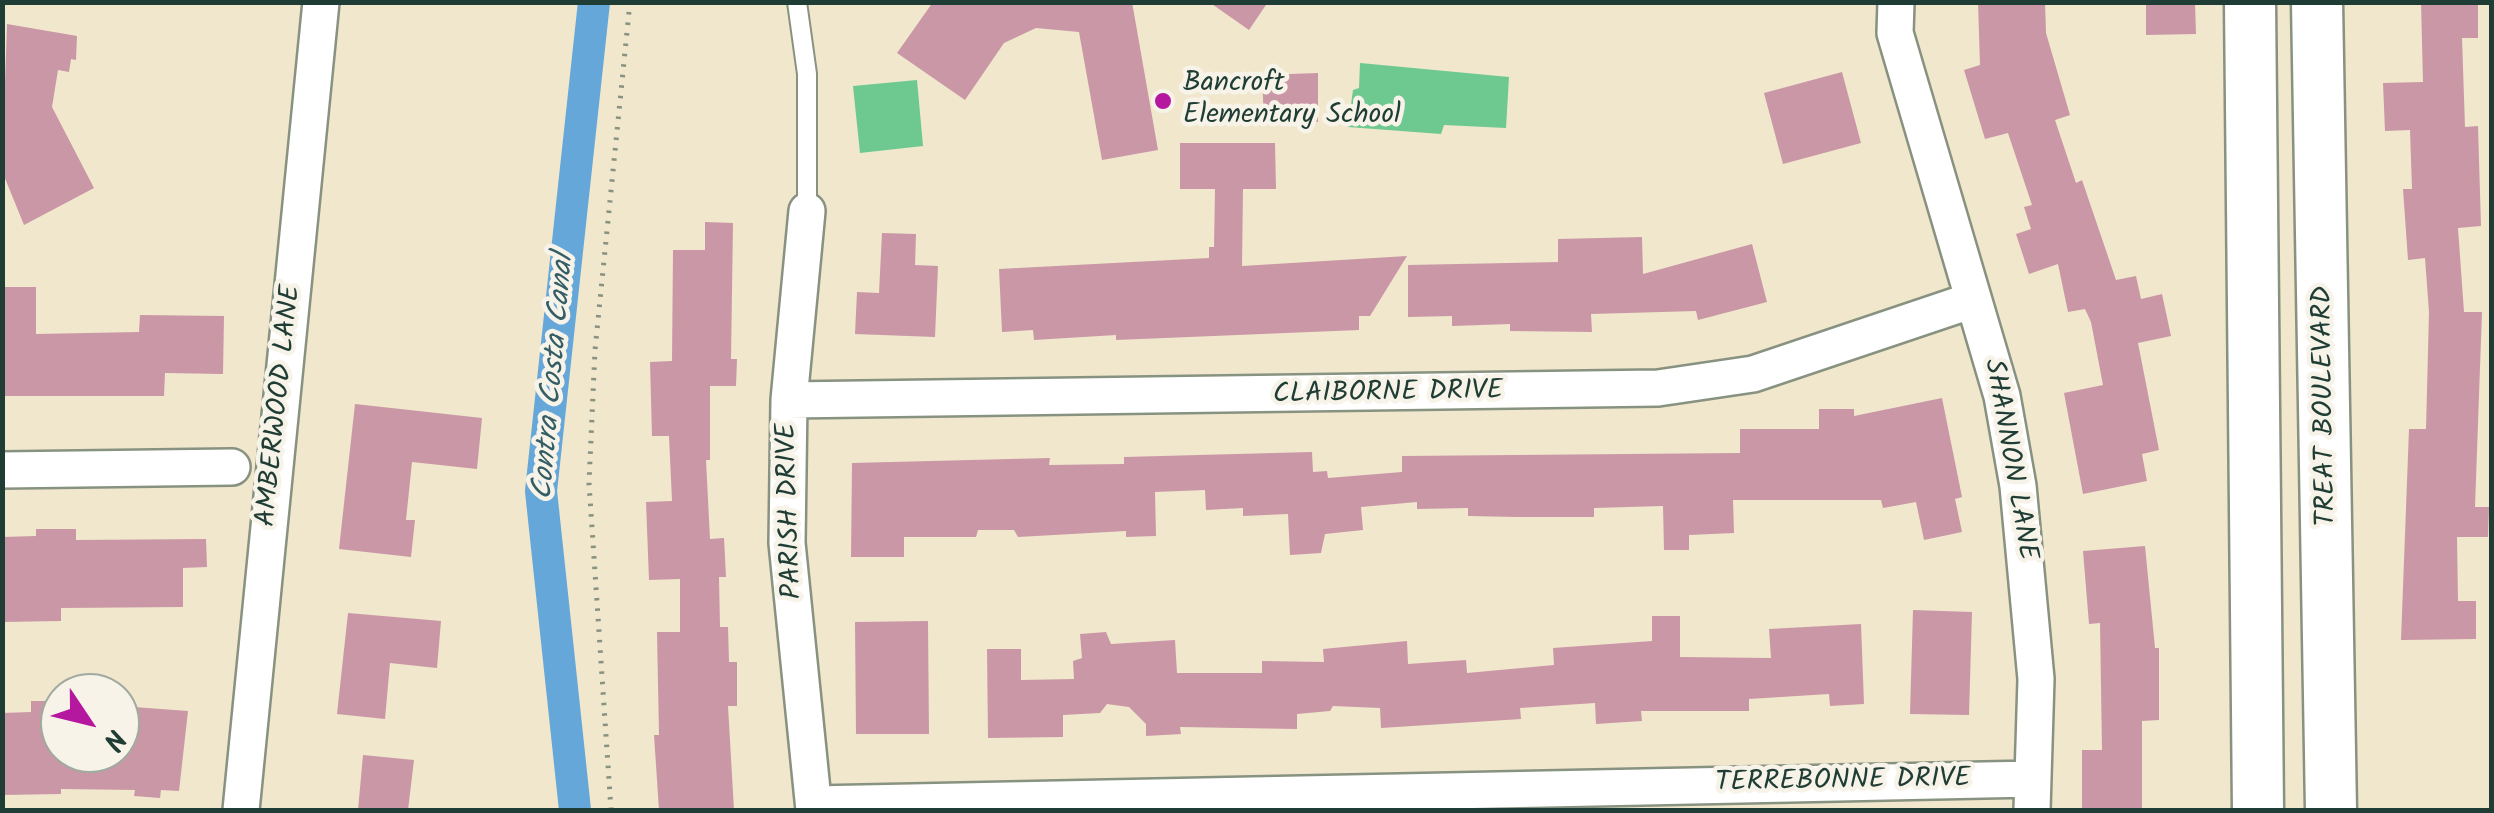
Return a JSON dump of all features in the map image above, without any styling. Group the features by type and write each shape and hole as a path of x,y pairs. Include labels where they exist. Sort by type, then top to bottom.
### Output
{"main road":[{"path":"2250,2 2258,810"},
{"name":"TREAT BOULEVARD","path":"2317,2 2331,810"}],"street":[{"name":"AMBERWOOD LANE","path":"240,810 322,2"},
{"name":"SHANNON LANE","path":"1896,2 1895,33 2002,396 2027,554 2036,680 2032,795"},
{"name":"PARISH DRIVE","path":"807,212 789,400 787,543 814,807"},
{"name":"CLAIBORNE DRIVE","path":"789,400 1658,388 1753,374 1973,300"},
{"path":"2,470 232,467"},
{"name":"TERREBONNE DRIVE","path":"814,807 2032,795"}],"lane":[{"path":"797,2 807,74 807,212"}],"path":[{"path":"611,810 589,483 596,350 630,2"}],"green space":[{"path":"1360,63 1509,77 1506,128 1444,125 1441,134 1348,127 1353,90 1359,88"},
{"path":"917,80 923,146 860,153 853,86"}],"building":[{"path":"933,2 1132,2 1158,150 1102,160 1079,32 1036,28 1004,43 965,100 897,53"},
{"path":"1209,2 1268,2 1249,30"},
{"path":"1978,2 2045,2 2046,33 2070,115 2055,120 2076,183 2082,180 2116,280 2136,276 2141,299 2162,294 2171,336 2138,343 2159,450 2142,454 2147,481 2083,494 2064,393 2103,385 2091,322 2085,309 2068,312 2058,264 2029,274 2016,234 2031,229 2024,207 2032,205 2008,133 1985,139 1964,70 1980,65"},
{"path":"2146,2 2195,2 2196,34 2146,35"},
{"path":"2421,2 2478,2 2478,38 2462,38 2465,127 2478,126 2481,226 2458,228 2464,312 2482,312 2475,507 2489,507 2488,537 2457,537 2458,601 2476,601 2476,639 2401,640 2409,429 2426,429 2429,312 2425,258 2408,260 2403,189 2412,189 2410,130 2385,131 2383,83 2423,82"},
{"path":"7,24 77,36 76,60 71,59 69,72 58,70 52,107 94,188 24,225 2,171"},
{"path":"1842,72 1861,143 1783,164 1764,93"},
{"path":"1318,73 1318,122 1264,121 1262,75"},
{"path":"1180,143 1275,143 1276,189 1243,189 1242,266 1407,256 1370,316 1359,316 1359,330 1116,340 1116,335 1034,340 1033,330 1002,332 999,269 1209,258 1209,247 1214,247 1215,189 1180,189"},
{"path":"705,222 733,223 731,359 737,359 736,386 710,386 710,460 706,460 710,539 724,538 726,577 719,577 720,627 728,627 729,662 737,662 737,706 728,706 734,810 659,810 654,735 659,735 657,632 680,632 680,579 649,580 646,502 672,501 669,436 652,436 650,362 672,361 673,250 705,250"},
{"path":"882,233 916,234 915,265 938,266 935,337 855,334 857,292 879,293"},
{"path":"1642,237 1643,274 1752,244 1767,302 1698,320 1696,311 1591,314 1592,332 1510,331 1510,324 1452,326 1452,316 1408,317 1408,265 1558,262 1558,239"},
{"path":"2,287 36,287 36,334 139,332 140,315 224,316 223,374 165,373 164,396 2,396"},
{"path":"1942,398 1962,497 1955,499 1962,532 1924,540 1916,502 1883,508 1881,500 1733,500 1734,533 1689,535 1689,550 1664,550 1663,506 1594,508 1594,517 1517,517 1468,516 1468,508 1417,509 1417,502 1361,507 1363,530 1325,534 1321,553 1290,555 1288,514 1243,516 1243,508 1206,510 1205,490 1155,492 1156,536 1126,537 1126,531 1018,537 1014,530 978,530 976,537 904,537 904,557 851,557 852,463 1050,458 1049,465 1124,464 1124,457 1312,452 1313,472 1327,471 1328,478 1402,472 1402,456 1740,453 1740,429 1819,429 1819,409 1854,409 1854,416"},
{"path":"355,404 482,418 477,469 412,462 406,520 415,520 411,557 339,549"},
{"path":"36,529 76,529 76,540 206,539 207,567 183,568 183,607 61,608 61,621 2,622 2,537 36,536"},
{"path":"2145,546 2155,648 2159,648 2159,720 2142,721 2142,810 2082,810 2082,750 2102,750 2100,623 2089,624 2083,551"},
{"path":"1913,610 1972,612 1969,715 1910,714"},
{"path":"348,613 441,621 437,668 390,663 385,719 337,714"},
{"path":"1652,616 1680,616 1680,657 1771,658 1769,629 1861,624 1864,704 1830,706 1829,694 1749,699 1749,711 1641,711 1642,721 1596,724 1595,703 1520,708 1521,719 1381,728 1380,708 1333,706 1330,711 1297,714 1297,729 1180,727 1181,734 1146,736 1146,724 1129,707 1107,704 1100,713 1063,715 1063,737 988,738 987,649 1021,649 1021,680 1074,679 1073,661 1082,658 1080,634 1106,632 1111,644 1175,640 1177,673 1262,673 1262,661 1324,662 1323,649 1407,641 1408,664 1466,660 1467,673 1554,665 1553,648 1652,641"},
{"path":"928,621 929,734 856,734 855,622"},
{"path":"31,701 40,701 40,773 140,773 140,707 188,711 179,791 161,790 160,798 134,796 135,790 61,789 61,794 2,795 2,713 31,712"},
{"path":"363,755 414,760 408,810 358,810"}],"waterway":[{"name":"Contra Costa Canal","path":"575,810 541,491 594,2"}],"place":[{"name":"Bancroft Elementary School","path":"1163,101"}]}
